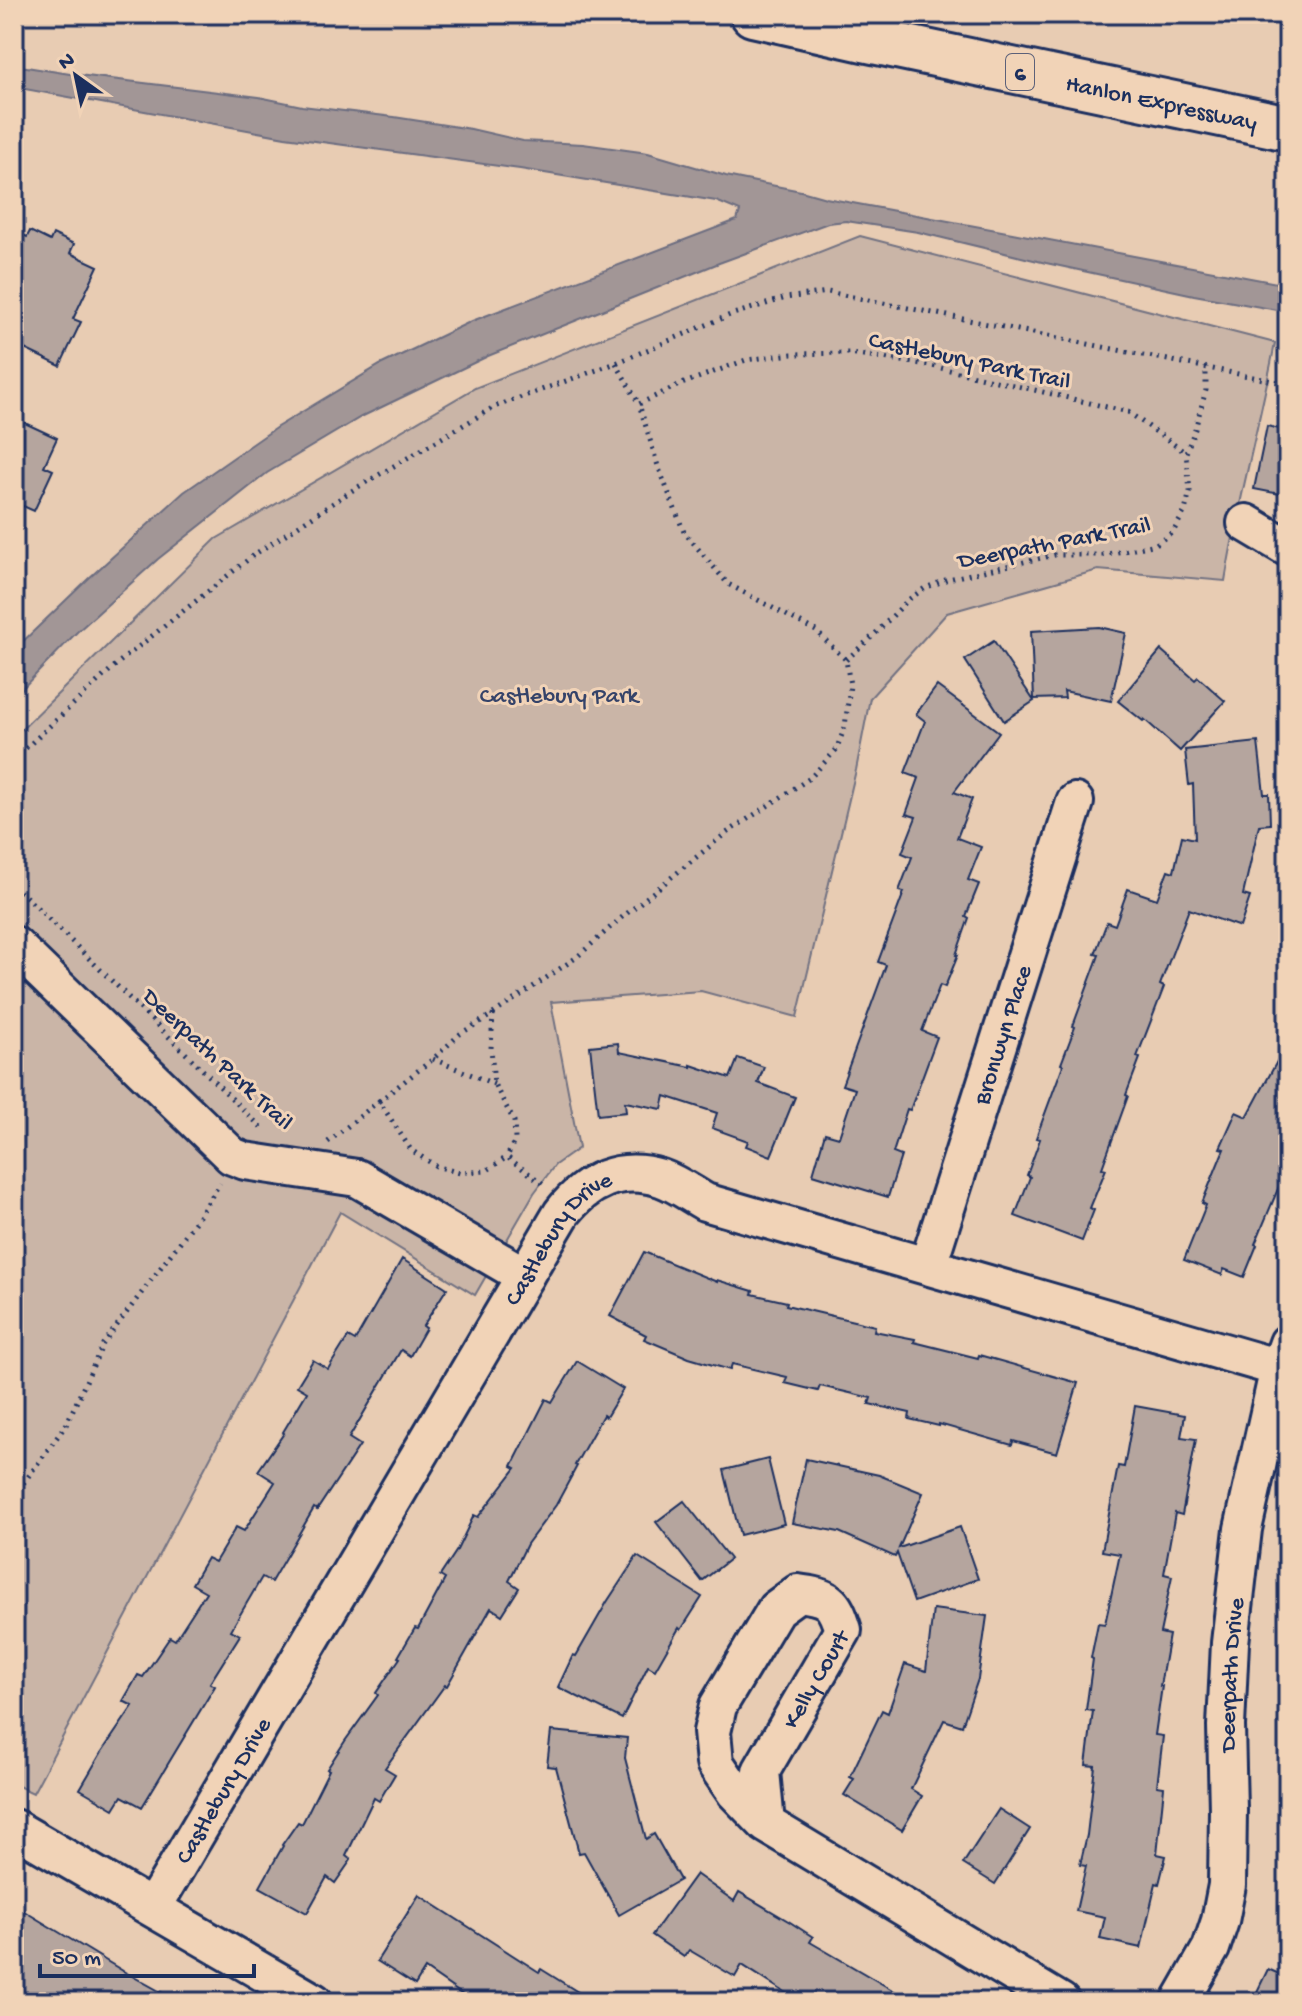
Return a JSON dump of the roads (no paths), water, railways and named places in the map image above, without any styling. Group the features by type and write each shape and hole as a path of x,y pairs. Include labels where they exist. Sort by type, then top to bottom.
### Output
{"highway":[{"name":"Hanlon Expressway","path":"753,14 1288,128"}],"street":[{"path":"1246,523 1288,548"},
{"name":"Bronwyn Place","path":"928,1265 1075,802"},
{"path":"14,945 232,1156 245,1161 357,1178 525,1276"},
{"name":"Castlebury Drive","path":"153,1907 525,1276 570,1203 602,1178 630,1173 661,1178 705,1202 992,1285 1284,1356"},
{"name":"Deerpath Drive","path":"1180,2002 1211,1948 1227,1885 1226,1726 1230,1643 1243,1529 1284,1356"},
{"name":"Kelly Court","path":"766,1824 761,1771 843,1630 838,1611 822,1596 798,1593 776,1609 718,1706 712,1732 715,1763 735,1792 766,1824 1061,2002"},
{"path":"14,1828 314,2002"}],"park label":[{"name":"Castlebury Park","path":"559,694"}]}
